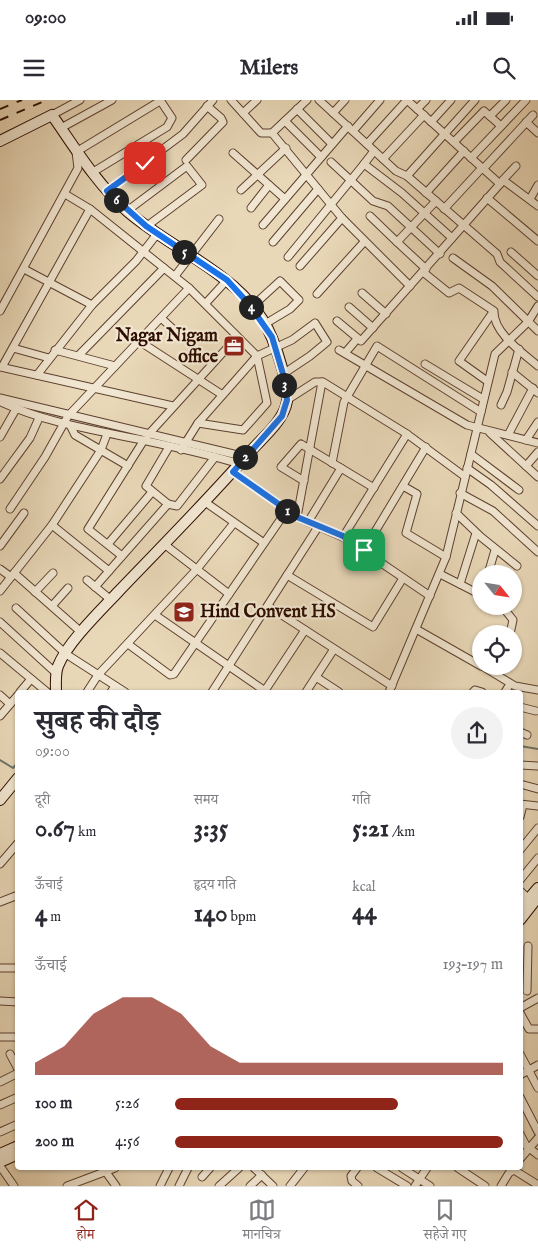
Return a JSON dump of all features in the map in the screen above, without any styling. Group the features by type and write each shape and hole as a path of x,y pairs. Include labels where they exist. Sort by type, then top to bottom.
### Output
{"main road":[{"path":"0,141 52,115 76,152 107,191 146,226 227,280 249,304 265,324 276,349 283,374 287,400 282,416 233,472 81,632 58,664 56,690"},
{"path":"0,800 15,782"},
{"path":"523,915 538,888"},
{"path":"523,906 533,898"},
{"path":"0,1154 15,1147"},
{"path":"0,1162 15,1155"}],"street":[{"path":"52,115 80,100"},
{"path":"61,128 112,100"},
{"path":"0,311 78,168 76,152 160,100 172,118 167,126 92,172"},
{"path":"107,191 183,134 213,100"},
{"path":"244,114 257,100"},
{"path":"234,101 262,133 272,133 306,100"},
{"path":"319,100 383,159 407,176 497,254 500,262 538,297"},
{"path":"333,113 345,100"},
{"path":"263,225 332,144 380,100"},
{"path":"367,144 407,100 483,169 538,206"},
{"path":"417,109 426,100"},
{"path":"431,122 451,100"},
{"path":"407,176 475,100"},
{"path":"490,116 506,100"},
{"path":"471,158 526,100"},
{"path":"186,160 223,122 208,106"},
{"path":"297,109 332,144"},
{"path":"454,142 484,111 501,126"},
{"path":"444,209 533,114"},
{"path":"383,159 424,115"},
{"path":"285,121 321,157"},
{"path":"526,122 538,133"},
{"path":"272,133 342,218 410,286"},
{"path":"241,190 286,148"},
{"path":"288,257 374,151"},
{"path":"426,192 464,151"},
{"path":"233,153 285,199"},
{"path":"331,162 373,201 388,206 440,254"},
{"path":"364,164 402,192 452,238"},
{"path":"128,211 187,166 202,185 146,226"},
{"path":"337,321 361,341 516,166"},
{"path":"251,208 269,185"},
{"path":"530,199 538,185"},
{"path":"273,242 318,189"},
{"path":"65,194 90,209 175,276 206,304 257,356 267,403 243,430 198,423"},
{"path":"487,198 538,241"},
{"path":"396,242 436,201"},
{"path":"90,209 1,367 173,406"},
{"path":"370,216 449,293 459,288 494,311"},
{"path":"300,266 342,218"},
{"path":"175,276 219,219"},
{"path":"37,375 92,305 144,251 157,234"},
{"path":"317,294 364,242"},
{"path":"511,252 538,276"},
{"path":"453,258 492,286 538,331"},
{"path":"79,355 164,268"},
{"path":"24,269 92,305"},
{"path":"206,304 227,280"},
{"path":"249,304 256,303 280,281 299,300 290,309 265,324"},
{"path":"10,509 68,426 68,416 189,288"},
{"path":"362,293 386,314"},
{"path":"268,606 334,649 390,689 446,556 496,350 528,322 538,306"},
{"path":"349,307 373,328"},
{"path":"494,311 493,319 509,340 538,366"},
{"path":"487,381 459,361 494,311"},
{"path":"161,318 183,338"},
{"path":"181,450 198,423 221,394 257,356 276,349 292,340 314,322 327,340 317,351 283,374"},
{"path":"122,556 88,529 146,437 237,337"},
{"path":"357,339 342,351 457,420 489,432 508,435 538,444"},
{"path":"139,341 221,394"},
{"path":"332,463 346,396 366,367 377,346 481,412"},
{"path":"13,348 49,358"},
{"path":"501,406 519,349"},
{"path":"55,350 115,366"},
{"path":"425,364 483,400"},
{"path":"508,435 536,390 512,372"},
{"path":"287,400 315,382 322,382 407,434 464,476"},
{"path":"297,517 322,382"},
{"path":"0,400 146,437 181,450 243,460"},
{"path":"0,400 16,409 68,426 107,434 186,443 243,460"},
{"path":"0,437 16,409"},
{"path":"0,479 30,438 40,418"},
{"path":"526,440 538,422"},
{"path":"68,426 75,435 128,466"},
{"path":"489,432 538,477"},
{"path":"0,591 52,525 101,450 107,434"},
{"path":"343,536 407,434"},
{"path":"304,481 281,467 301,444 374,488"},
{"path":"169,447 147,484 147,488 168,504 177,506 215,457"},
{"path":"364,550 426,447"},
{"path":"526,466 538,452"},
{"path":"472,454 519,490"},
{"path":"308,522 341,468"},
{"path":"467,468 498,490 538,526"},
{"path":"233,472 297,517 343,536 430,596"},
{"path":"403,486 417,494 406,533 446,556"},
{"path":"108,544 152,492"},
{"path":"460,493 492,511 538,552"},
{"path":"205,502 264,543"},
{"path":"95,587 168,504"},
{"path":"128,644 170,675 174,674 287,510"},
{"path":"0,546 24,513"},
{"path":"456,513 495,550 517,565"},
{"path":"88,690 98,675 197,569 234,522"},
{"path":"52,525 109,571"},
{"path":"213,690 318,527"},
{"path":"460,584 476,533"},
{"path":"164,544 229,594"},
{"path":"491,565 495,550"},
{"path":"0,569 12,575 35,592 81,632"},
{"path":"35,592 53,574"},
{"path":"440,574 472,590"},
{"path":"287,575 373,627 403,578"},
{"path":"87,580 111,600"},
{"path":"52,606 68,588"},
{"path":"16,608 66,654 98,675 113,689"},
{"path":"155,615 262,690"},
{"path":"0,622 57,674"},
{"path":"416,629 472,660"},
{"path":"266,690 305,630"},
{"path":"307,690 334,649"},
{"path":"0,653 45,690"},
{"path":"500,675 510,684 538,690"},
{"path":"316,677 336,690"},
{"path":"22,690 31,679"},
{"path":"507,690 510,684"},
{"path":"0,695 10,704"},
{"path":"0,716 15,698"},
{"path":"523,708 536,711"},
{"path":"523,765 538,766"},
{"path":"523,785 538,789"},
{"path":"523,804 538,806"},
{"path":"523,846 538,828"},
{"path":"0,864 15,846"},
{"path":"523,876 538,858"},
{"path":"0,902 15,896"},
{"path":"527,991 528,946"},
{"path":"0,966 15,968"},
{"path":"523,989 537,998 523,1006"},
{"path":"0,1002 15,1002"},
{"path":"523,1018 530,1029 538,1029"},
{"path":"0,1037 15,1037"},
{"path":"10,1054 15,1063"},
{"path":"523,1059 538,1088"},
{"path":"523,1073 538,1065"},
{"path":"0,1082 15,1075"},
{"path":"0,1105 15,1098"},
{"path":"523,1103 538,1132"},
{"path":"0,1132 15,1125"},
{"path":"523,1138 533,1152"},
{"path":"533,1152 538,1138"},
{"path":"0,1166 14,1186"},
{"path":"67,1186 102,1170"},
{"path":"105,1170 116,1186"},
{"path":"160,1186 168,1170"},
{"path":"179,1186 187,1170"},
{"path":"202,1177 208,1170"},
{"path":"219,1186 236,1170"},
{"path":"256,1170 273,1186"},
{"path":"290,1186 302,1170"},
{"path":"356,1170 351,1176 352,1181 358,1186"},
{"path":"380,1170 407,1186"},
{"path":"405,1170 430,1186"},
{"path":"415,1186 426,1170"},
{"path":"461,1170 485,1186"},
{"path":"501,1186 509,1173 514,1170 538,1185"},
{"path":"250,1186 262,1175"}],"waterway":[{"path":"523,746 538,749"},
{"path":"0,760 13,768 15,766"}],"railway":[{"path":"0,109 22,100"},
{"path":"0,120 47,100"}],"place":[{"name":"Nagar Nigam office","path":"234,346"},
{"name":"Hind Convent HS","path":"184,612"}],"route":[{"path":"145,163 107,191 146,226 227,280 265,324 276,349 283,374 287,400 282,416 233,472 297,517 343,536 364,550"}]}
